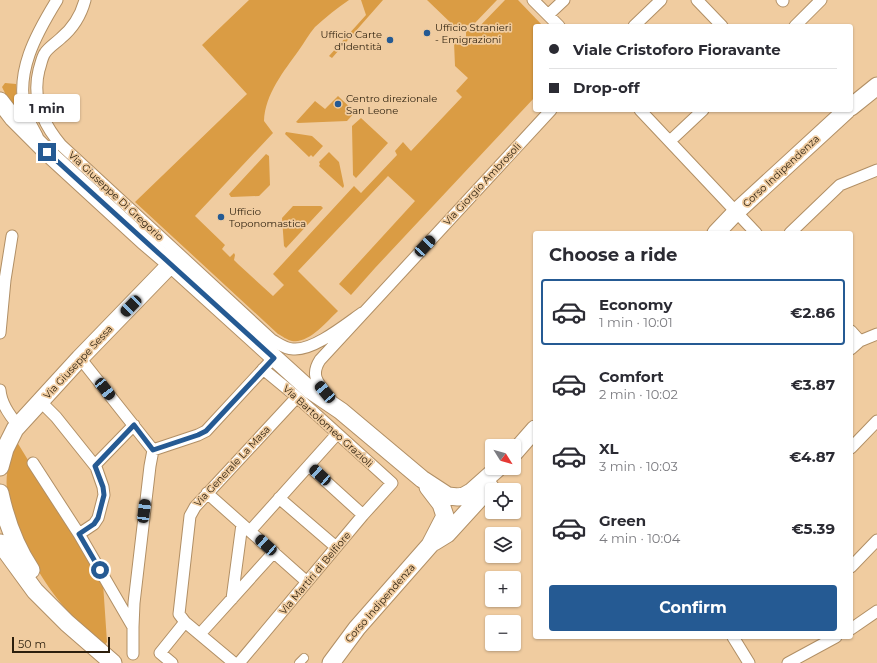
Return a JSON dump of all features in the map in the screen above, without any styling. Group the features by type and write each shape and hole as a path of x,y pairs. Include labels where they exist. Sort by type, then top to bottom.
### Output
{"main road":[{"path":"853,105 877,86"},
{"path":"0,101 14,118 47,152 171,264 269,363 341,411 422,479 448,496 464,496 471,492 490,475"},
{"name":"Corso Indipendenza","path":"718,231 736,212 845,112"},
{"name":"Via Giuseppe Sessa","path":"0,466 9,438 18,425 80,358 171,264"},
{"path":"521,444 533,431"},
{"path":"430,545 447,534 498,475"},
{"path":"422,479 441,504 445,516 430,545"},
{"path":"0,493 4,515 15,542 27,564 67,623"},
{"path":"0,543 35,591 67,623 113,663"},
{"name":"Corso Indipendenza","path":"331,663 357,628 430,545"}],"street":[{"path":"47,152 26,114 23,84 24,72 32,46 57,0"},
{"name":"Via Giuseppe Di Gregorio","path":"85,0 79,17 71,28 45,53 38,73 37,92 40,110 46,126 62,146 272,340 286,348 300,349 317,343 362,313"},
{"path":"533,0 556,24"},
{"path":"548,15 564,0"},
{"path":"637,24 661,0"},
{"path":"697,0 720,24"},
{"path":"797,24 821,0"},
{"name":"Via Giorgio Ambrosoli","path":"341,411 317,382 314,373 316,366 362,313 549,112"},
{"path":"642,112 754,231"},
{"path":"670,141 701,112"},
{"path":"792,231 840,185 877,170"},
{"path":"0,333 5,280 12,236"},
{"path":"853,334 860,341"},
{"path":"853,347 860,341 877,334"},
{"path":"80,358 153,450 136,580 133,654"},
{"path":"153,450 206,431 269,363"},
{"name":"Via Bartolomeo Grazioli","path":"269,363 296,397 392,483"},
{"path":"0,390 4,404 18,425"},
{"name":"Via Generale La Masa","path":"185,622 179,614 189,522 195,507 296,397"},
{"path":"40,401 56,417 95,466 103,487 104,495 98,518 94,524 79,534"},
{"path":"853,446 877,421"},
{"path":"95,466 134,425"},
{"path":"232,599 246,527 279,498 337,434"},
{"path":"33,463 79,534 133,627"},
{"path":"309,466 363,515"},
{"name":"Via Martiri di Belfiore","path":"239,663 363,515 392,483"},
{"path":"207,493 307,582"},
{"path":"279,498 336,548"},
{"path":"853,565 877,540"},
{"path":"200,634 274,552"},
{"path":"853,628 877,611"},
{"path":"172,663 160,653 185,622 234,663"},
{"path":"734,639 749,663"},
{"path":"790,663 832,639"}],"shaded area":[{"path":"249,0 349,0 315,27 276,83 268,101 264,121 273,133 195,216 225,245 222,249 230,257 234,253 234,260 273,296 284,285 273,274 354,186 361,193 397,155 395,151 403,142 411,151 462,97 456,91 468,78 455,66 454,42 466,42 466,31 476,30 505,0 518,0 541,24 533,24 533,99 351,295 339,284 415,201 388,176 298,271 338,311 317,331 305,339 298,341 286,339 278,334 135,202 247,94 202,45"},
{"path":"361,0 383,0 332,58 329,56 366,15"},
{"path":"427,0 497,0 473,25 454,26"},
{"path":"5,83 16,84 16,97 20,110 18,113 3,96 5,93 2,87"},
{"path":"338,96 355,112 347,121 296,122 315,101 325,109"},
{"path":"361,118 388,143 356,178 353,175 352,126"},
{"path":"286,132 312,136 323,146 313,157 311,155 309,157 285,134"},
{"path":"329,152 339,162 344,186 343,188 319,166 319,162"},
{"path":"266,154 269,156 270,185 259,196 231,197 229,194"},
{"path":"293,206 321,206 323,208 286,248 284,246 282,218"},
{"path":"17,442 103,583 107,642 104,646 77,621 55,596 30,555 23,540 7,490 9,465"}],"place":[{"name":"Ufficio Stranieri - Emigrazioni","path":"427,33"},
{"name":"Ufficio Carte d'Identità","path":"390,40"},
{"name":"Centro direzionale San Leone","path":"338,104"},
{"name":"Ufficio Toponomastica","path":"221,217"}],"route":[{"path":"47,152 274,358 206,431 153,450 134,425 95,466 103,487 104,495 98,518 94,524 79,534 100,570"}]}
